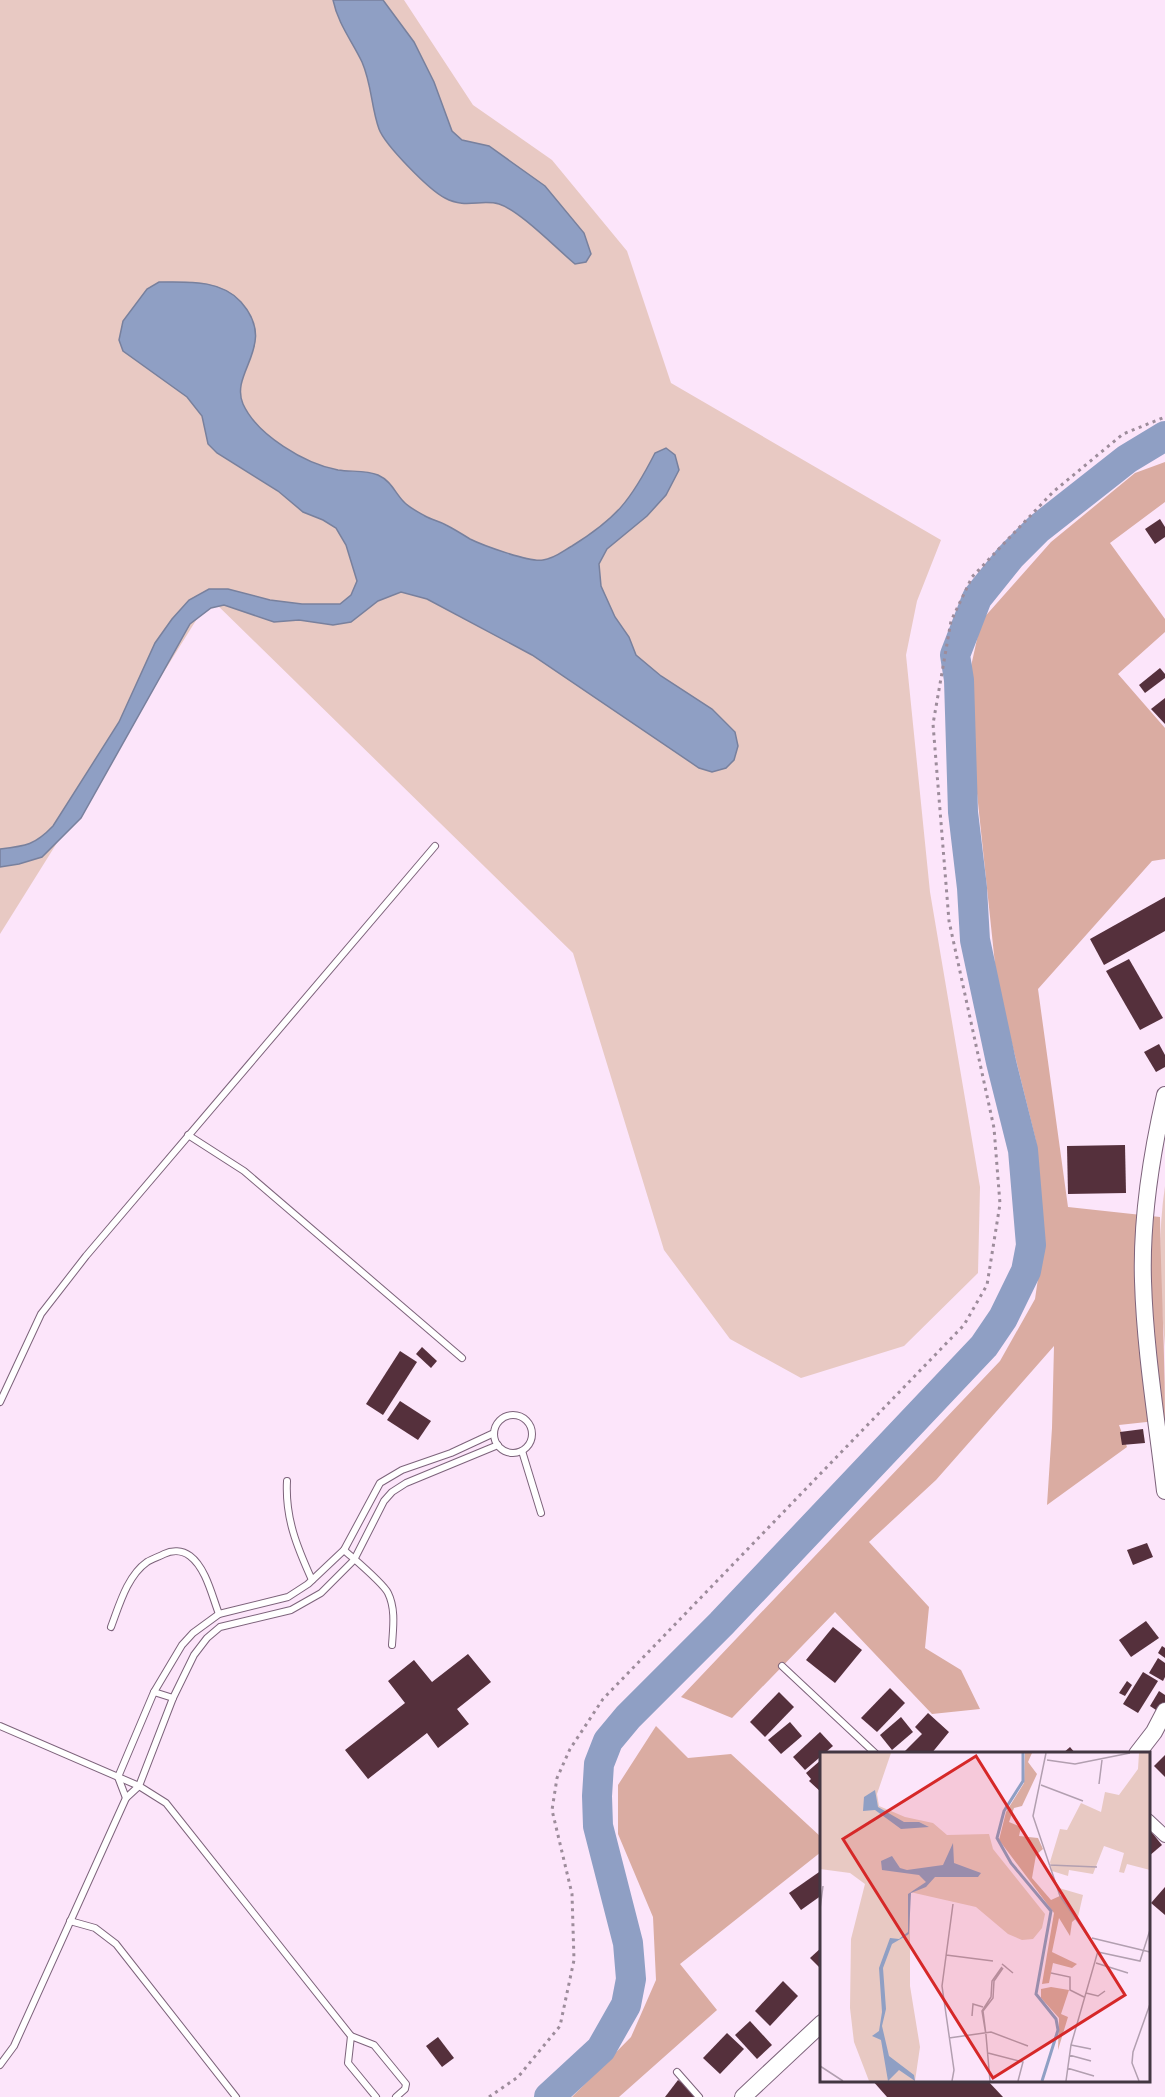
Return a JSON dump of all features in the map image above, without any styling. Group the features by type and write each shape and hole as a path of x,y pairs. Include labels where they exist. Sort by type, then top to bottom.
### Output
{"street":[{"path":"1165,1095 1153,1147 1146,1207 1143,1280 1146,1328 1165,1491"},
{"path":"1138,1752 1164,1717"},
{"path":"1150,1821 1165,1836"},
{"path":"743,2097 820,2025"}],"lane":[{"path":"0,1402 41,1314 86,1256 435,846"},
{"path":"188,1135 244,1171 462,1358"},
{"path":"511,1415 524,1418 532,1429 531,1442 522,1451 509,1453 498,1446 494,1433 499,1421 511,1415"},
{"path":"126,1798 118,1777 154,1692 182,1645 193,1633 219,1614 288,1597 312,1580 344,1550 380,1483 402,1470 451,1453 494,1433"},
{"path":"0,2065 14,2046 126,1798 139,1786 173,1698 194,1655 207,1638 220,1627 291,1610 321,1593 354,1560 384,1501 392,1492 406,1483 498,1446"},
{"path":"522,1451 542,1513"},
{"path":"287,1481 286,1502 291,1530 312,1580"},
{"path":"344,1550 388,1592 392,1603 392,1646"},
{"path":"111,1627 134,1575 146,1563 169,1551 180,1551 190,1556 200,1567 219,1614"},
{"path":"782,1666 874,1752"},
{"path":"154,1692 173,1698"},
{"path":"0,1726 139,1786 166,1803 351,2036 374,2045 406,2084 405,2090 396,2097"},
{"path":"70,1921 95,1928 116,1944 236,2097"},
{"path":"351,2036 348,2063 375,2097"},
{"path":"677,2072 699,2097"}],"path":[{"path":"489,2097 518,2077 560,2026 574,1960 572,1894 552,1810 557,1778 570,1749 603,1699 964,1325 987,1285 1000,1204 994,1128 950,921 933,724 951,621 972,578 1053,492 1123,434 1165,417"}],"shaded area":[{"path":"0,0 404,0 473,105 552,160 627,251 671,383 941,540 917,601 906,655 930,892 980,1187 978,1273 904,1346 801,1378 730,1339 664,1250 573,953 210,598 0,934"},
{"path":"1165,462 1165,502 1110,543 1165,619 1165,632 1118,674 1165,728 1165,859 1152,861 1038,989 1068,1207 1160,1217 1165,1420 1119,1425 1127,1447 1047,1505 1054,1346 936,1480 869,1542 929,1607 925,1648 961,1670 980,1709 932,1714 835,1612 732,1718 681,1697 1000,1361 1035,1299 1044,1238 1036,1141 997,983 966,689 981,621 1051,542 1135,473"},
{"path":"1165,1186 1165,1346 1160,1266"},
{"path":"656,1726 688,1758 731,1754 820,1836 820,1853 680,1964 717,2010 619,2097 572,2097 631,2037 656,1980 653,1917 618,1834 618,1785"}],"water":[{"path":"333,0 383,0 414,42 434,82 452,131 462,140 489,146 545,186 584,233 591,254 586,262 575,264 517,214 499,204 459,203 445,198 408,166 379,129 362,62 342,25"},
{"path":"159,282 203,283 224,289 241,302 251,317 255,332 255,345 240,392 243,404 250,415 271,437 297,455 325,467 378,475 386,480 403,501 413,509 470,539 506,553 537,560 558,554 588,536 612,517 630,496 655,453 666,448 675,455 679,470 666,495 647,516 607,549 599,564 601,586 615,617 629,637 636,655 661,676 712,709 735,732 738,746 734,760 726,768 712,772 699,768 532,655 427,599 401,592 378,601 351,622 333,625 299,620 274,622 224,605 211,608 190,624 81,818 42,857 0,867 0,849 30,844 53,826 119,722 155,643 189,600 209,589 228,589 270,600 302,604 340,604 351,595 357,581 346,545 336,528 303,512 278,491 217,453 208,444 202,416 187,397 123,351 119,340 123,321 147,289"}],"building":[{"path":"1160,519 1165,527 1165,537 1155,544 1145,529"},
{"path":"1160,668 1165,678 1145,693 1139,685"},
{"path":"1165,698 1165,724 1151,709"},
{"path":"1165,897 1165,931 1104,965 1090,939"},
{"path":"1129,959 1163,1018 1140,1030 1106,971"},
{"path":"1159,1044 1165,1055 1165,1067 1156,1072 1144,1052"},
{"path":"1125,1145 1126,1193 1068,1194 1067,1146"},
{"path":"422,1347 437,1361 431,1368 416,1354"},
{"path":"400,1351 417,1362 383,1415 366,1404"},
{"path":"400,1401 431,1421 418,1440 387,1420"},
{"path":"1143,1429 1145,1443 1122,1445 1120,1432"},
{"path":"1147,1543 1153,1557 1133,1565 1127,1550"},
{"path":"1146,1621 1159,1638 1131,1657 1119,1640"},
{"path":"833,1627 862,1650 835,1683 806,1660"},
{"path":"1162,1646 1165,1648 1165,1658 1158,1653"},
{"path":"468,1654 491,1682 457,1709 469,1724 438,1748 427,1733 368,1779 345,1750 405,1703 388,1681 414,1660 432,1682"},
{"path":"1158,1658 1165,1663 1163,1681 1149,1673"},
{"path":"1143,1672 1158,1681 1138,1713 1123,1704"},
{"path":"1127,1681 1132,1685 1125,1696 1119,1693"},
{"path":"890,1688 905,1703 877,1732 861,1718"},
{"path":"1159,1691 1165,1695 1165,1702 1159,1712 1150,1706"},
{"path":"779,1692 794,1707 765,1737 750,1722"},
{"path":"928,1713 949,1732 933,1752 906,1752 922,1734 915,1727"},
{"path":"901,1717 913,1732 892,1750 880,1735"},
{"path":"790,1722 802,1736 781,1754 768,1740"},
{"path":"820,1732 833,1746 826,1752 820,1752 820,1757 805,1770 793,1757"},
{"path":"1070,1747 1074,1752 1064,1752"},
{"path":"1165,1755 1165,1777 1154,1766"},
{"path":"820,1761 820,1791 809,1781 811,1779 806,1773"},
{"path":"1150,1830 1162,1845 1150,1855"},
{"path":"820,1871 820,1896 801,1910 789,1893"},
{"path":"1165,1887 1165,1915 1151,1903"},
{"path":"820,1949 820,1968 810,1958"},
{"path":"783,1981 798,1996 770,2026 755,2011"},
{"path":"750,2021 772,2045 757,2059 735,2035"},
{"path":"727,2033 744,2049 720,2074 703,2058"},
{"path":"438,2037 454,2058 442,2067 426,2046"},
{"path":"678,2080 696,2094 694,2097 665,2097"},
{"path":"874,2082 989,2082 1003,2097 887,2097"}],"waterway":[{"path":"549,2097 601,2049 626,2005 631,1979 628,1943 598,1826 599,1764 608,1741 628,1717 721,1624 984,1346 1003,1318 1026,1271 1031,1245 1023,1150 1001,1062 975,940 972,888 963,812 959,680 955,655 977,598 1010,557 1038,529 1127,459 1165,436"}]}
